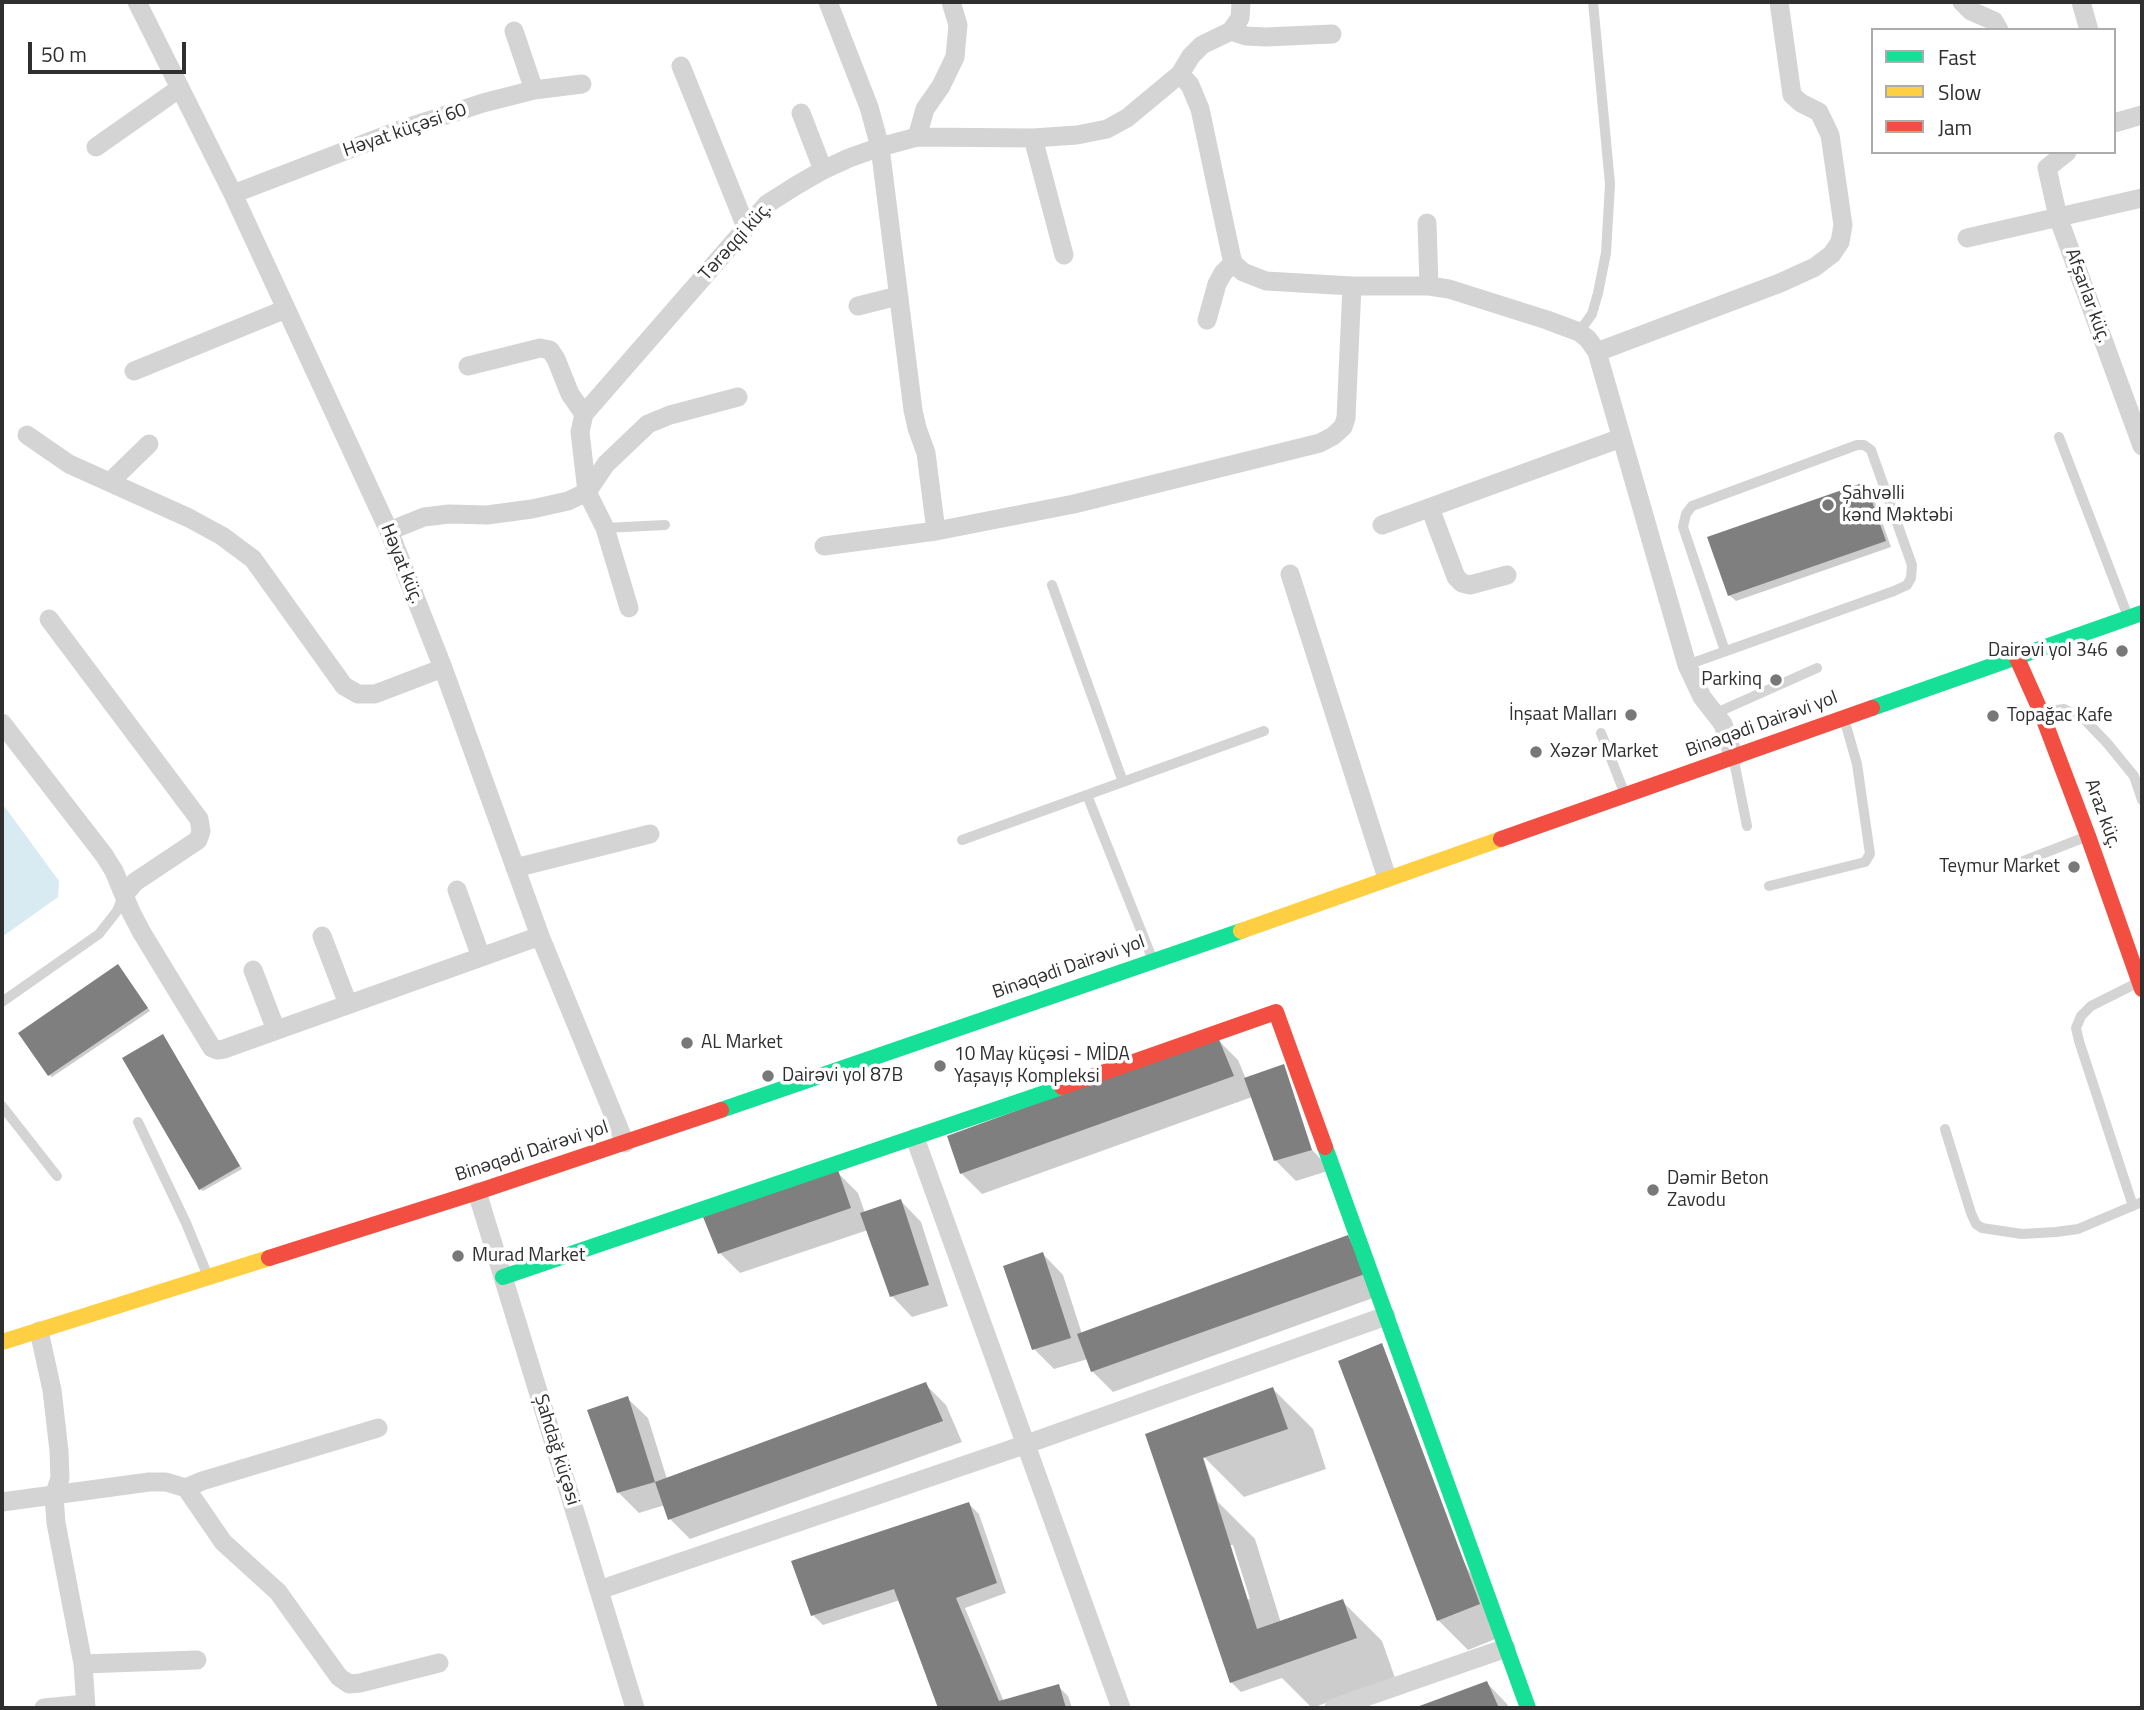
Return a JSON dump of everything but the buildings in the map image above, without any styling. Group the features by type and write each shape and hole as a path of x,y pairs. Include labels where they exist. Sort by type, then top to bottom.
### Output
{"main road":[{"name":"Binəqədi Dairəvi yol","path":"4,1339 39,1331 209,1278 625,1143 1154,962 2136,615"},
{"name":"Araz küç.","path":"2016,656 2041,712 2141,985"},
{"path":"503,1277 915,1138 1276,1012 1528,1708"}],"street":[{"name":"Həyat küç.","path":"137,2 233,194 389,531 443,668 540,936 625,1143"},
{"path":"828,2 869,107 880,147 913,410 926,453 936,531"},
{"path":"917,137 925,109 941,86 955,57 958,25 951,2"},
{"path":"1241,2 1240,18 1231,31 1246,36 1265,37 1332,34"},
{"path":"1597,352 1780,283 1815,267 1832,254 1840,242 1843,225 1830,135 1819,112 1801,103 1792,94 1779,2"},
{"path":"1962,2 1971,11 1994,22 1998,28"},
{"path":"2081,2 2088,28"},
{"path":"514,31 534,90"},
{"name":"Tərəqqi küç.","path":"584,414 767,204 823,170 880,147 917,137 1033,138 1077,135 1107,129 1127,118 1180,74 1191,56 1202,45 1231,31"},
{"path":"681,66 746,227"},
{"path":"1180,74 1190,85 1200,109 1233,263 1242,272 1266,281 1352,286 1429,286 1449,289 1547,320 1580,332 1588,339 1597,352 1687,665 1702,697 1723,724 1734,758"},
{"name":"Həyat küçəsi 60","path":"233,194 397,131 483,103 534,90 582,84"},
{"path":"96,147 180,88"},
{"path":"801,113 823,170"},
{"path":"2116,122 2142,115"},
{"path":"1033,138 1065,255"},
{"name":"Afşarlar küç.","path":"2061,154 2044,160 2058,217 2142,446"},
{"path":"1967,238 2142,198"},
{"path":"1427,223 1429,286"},
{"path":"1207,320 1217,284 1233,263"},
{"path":"824,546 936,531 1074,504 1320,443 1333,436 1343,426 1346,418 1352,286"},
{"path":"858,306 898,296"},
{"path":"134,371 286,309"},
{"path":"468,366 540,348 550,350 556,359 570,394 584,414 580,432 587,492 605,528 629,608"},
{"path":"389,531 424,517 449,514 487,515 568,501 587,492 606,464 648,424 670,415 738,397"},
{"path":"27,435 69,464 211,530 253,559 344,685 358,694 375,694 443,668"},
{"path":"1382,525 1621,438"},
{"path":"110,482 149,444"},
{"path":"1430,508 1456,577 1462,583 1470,585 1507,575"},
{"path":"1290,574 1387,878"},
{"path":"49,619 199,819 201,831 198,840 135,882 124,895"},
{"path":"2,723 104,855 142,933 212,1048 217,1050 540,936"},
{"path":"515,868 650,834"},
{"path":"457,890 481,957"},
{"path":"322,936 348,1004"},
{"path":"253,970 276,1030"},
{"path":"915,1138 1121,1708"},
{"name":"Şahdağ küçəsi","path":"477,1192 635,1708"},
{"path":"599,1590 1024,1445 1386,1316"},
{"path":"39,1331 52,1390 59,1451 60,1478 54,1496 56,1523 83,1664 86,1706 44,1708"},
{"path":"186,1488 378,1428"},
{"path":"2,1502 149,1482 166,1482 186,1488 223,1542 278,1592 339,1677 349,1684 439,1663"},
{"path":"1334,1708 1506,1648"},
{"path":"83,1664 197,1660"}],"lane":[{"path":"1580,332 1592,314 1598,293 1606,253 1610,184 1593,2"},
{"path":"2060,437 2136,615"},
{"path":"1687,665 1907,585 1911,578 1912,565 1871,450 1864,445 1857,445 1692,506 1686,514 1683,527 1725,651"},
{"path":"605,528 664,526"},
{"path":"1052,585 1123,782"},
{"path":"1716,713 1816,668"},
{"path":"2041,712 2064,709 2084,719 2134,776 2142,800"},
{"path":"1769,886 1865,862 1870,854 1857,764 1844,718"},
{"path":"962,840 1264,731"},
{"path":"1601,733 1626,795"},
{"path":"1734,758 1747,826"},
{"path":"1087,794 1154,962"},
{"path":"2021,862 2088,836"},
{"path":"2,1002 99,934 117,911 124,895"},
{"path":"1945,1129 1971,1213 1976,1224 1982,1228 2022,1234 2056,1233 2078,1229 2138,1204 2076,1028 2081,1016 2091,1006 2141,985"},
{"path":"2,1106 57,1176"},
{"path":"138,1122 209,1278"}],"shaded area":[{"path":"2,803 59,881 58,897 2,937"}],"traffic: fast":[{"path":"1872,708 2142,613"},
{"path":"721,1110 1241,931"},
{"path":"503,1277 1062,1087"},
{"path":"1325,1147 1528,1708"}],"traffic: slow":[{"path":"1241,931 1501,839"},
{"path":"2,1342 269,1258"}],"traffic: jam":[{"path":"2016,656 2041,712 2088,836 2142,989"},
{"path":"1501,839 1872,708"},
{"path":"1062,1087 1276,1012 1325,1147"},
{"path":"269,1258 721,1110"}],"place":[{"name":"Şahvəlli kənd Məktəbi","path":"1828,505"},
{"name":"Dairəvi yol 346","path":"2122,651"},
{"name":"Parkinq","path":"1776,680"},
{"name":"İnşaat Malları","path":"1631,715"},
{"name":"Topağac Kafe","path":"1993,716"},
{"name":"Xəzər Market","path":"1536,752"},
{"name":"Teymur Market","path":"2074,867"},
{"name":"AL Market","path":"687,1043"},
{"name":"10 May küçəsi - MİDA Yaşayış Kompleksi","path":"940,1066"},
{"name":"Dairəvi yol 87B","path":"768,1076"},
{"name":"Dəmir Beton Zavodu","path":"1653,1190"},
{"name":"Murad Market","path":"458,1256"}]}
